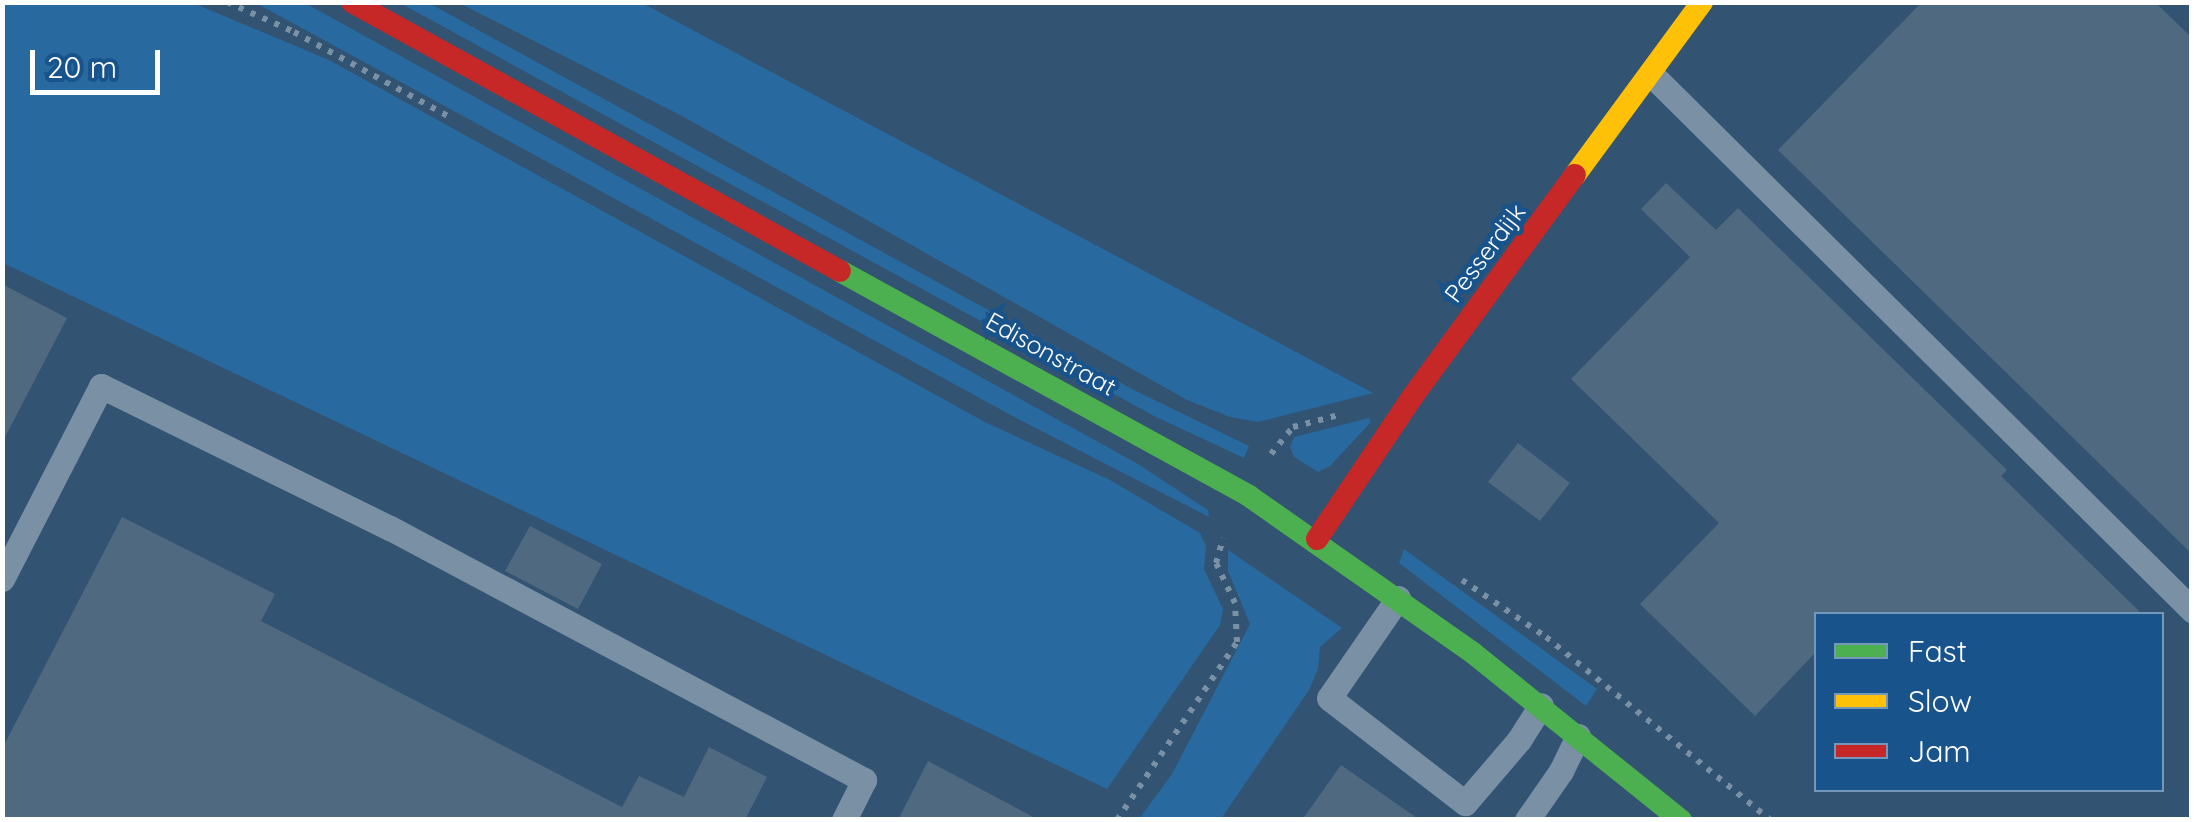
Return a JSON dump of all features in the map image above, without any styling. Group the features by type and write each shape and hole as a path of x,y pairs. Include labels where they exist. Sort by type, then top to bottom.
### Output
{"main road":[{"name":"Edisonstraat","path":"352,2 1249,496 1398,598 1540,705 1680,820"},
{"name":"Pesserdijk","path":"1317,540 1413,396 1702,2"}],"lane":[{"path":"1651,74 2192,610"},
{"path":"2,578 100,386 390,528 864,780 844,820"},
{"path":"1398,598 1329,698 1465,803 1519,740 1540,705"},
{"path":"1527,820 1561,771 1578,736"}],"path":[{"path":"1117,820 1237,642 1239,618 1216,563 1216,553 1272,452"}],"shaded area":[{"path":"2,3 193,3 329,60 985,422 1110,480 1200,533 1206,546 1204,569 1223,609 1220,625 1107,789 3,263"},
{"path":"256,3 305,3 1138,464 1208,510 1209,517 1020,420"},
{"path":"400,3 429,3 1134,390 1249,446 1244,458 1154,416"},
{"path":"459,3 642,3 1373,393 1258,422 1230,417 1187,400 682,116"},
{"path":"1369,418 1371,422 1330,466 1318,472 1294,457 1290,447 1294,437"},
{"path":"1404,549 1597,689 1586,706 1399,563"},
{"path":"1228,550 1342,628 1320,647 1318,669 1309,690 1221,819 1139,819 1172,774 1250,624 1228,571"}],"building":[{"path":"1922,2 2155,2 2192,38 2192,554 1778,150"},
{"path":"1666,183 1716,230 1738,208 2007,470 2001,476 2140,612 1814,612 1814,654 1755,716 1640,604 1719,523 1571,379 1690,257 1641,209"},
{"path":"2,284 67,318 2,443"},
{"path":"1518,443 1570,483 1540,521 1488,482"},
{"path":"122,517 275,594 261,621 622,807 639,776 684,797 709,747 767,777 745,820 2,820 2,749"},
{"path":"530,526 602,564 578,609 505,571"},
{"path":"928,761 1039,820 898,820"},
{"path":"1341,765 1420,820 1302,820"}],"traffic: fast":[{"path":"840,271 1249,496 1473,653 1681,820"}],"traffic: slow":[{"path":"1575,175 1702,2"}],"traffic: jam":[{"path":"352,2 840,271"},
{"path":"1317,539 1413,396 1575,175"}]}
